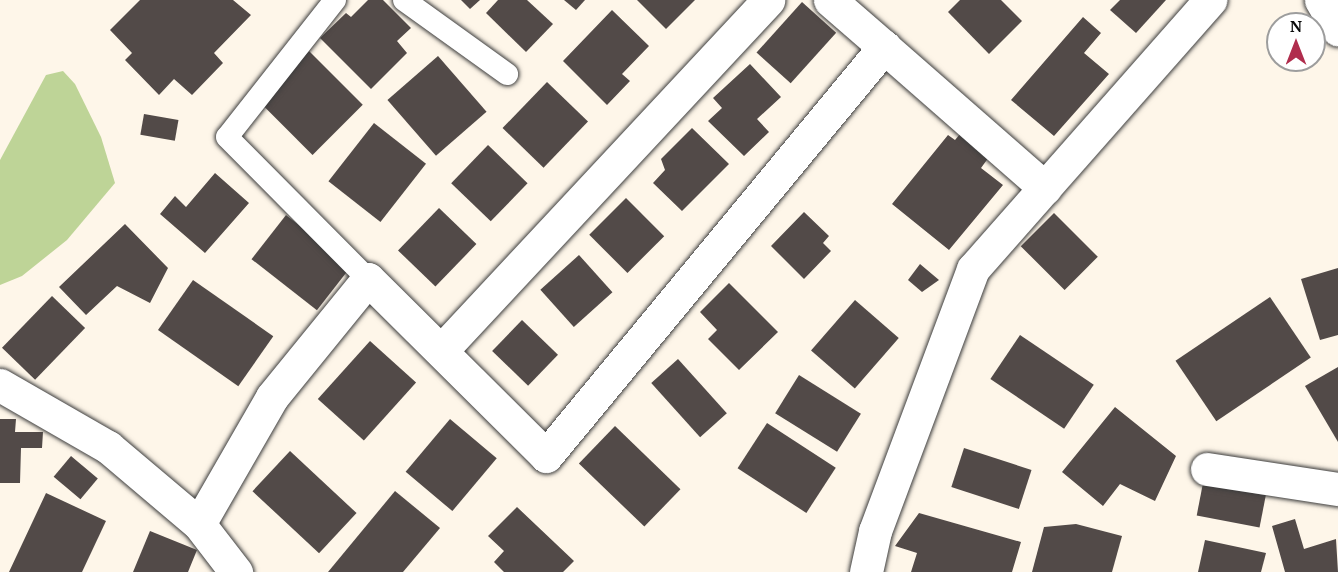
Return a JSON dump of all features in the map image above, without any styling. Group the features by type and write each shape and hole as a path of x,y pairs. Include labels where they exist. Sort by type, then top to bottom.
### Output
{"street":[{"path":"441,351 768,0"},
{"path":"830,0 1045,188"},
{"path":"866,572 875,531 973,269 1210,0"},
{"path":"1321,0 1338,30"},
{"path":"199,524 272,397 368,279 546,456 884,47"},
{"path":"0,385 108,447 199,524 236,572"},
{"path":"1207,469 1338,489"}],"lane":[{"path":"336,0 227,137 368,279"},
{"path":"404,0 507,74"}],"green space":[{"path":"63,71 75,84 101,137 115,183 67,240 22,276 0,285 0,160 46,75"}],"building":[{"path":"140,0 233,0 251,15 214,53 223,63 192,95 174,79 159,95 125,60 132,53 110,30"},
{"path":"368,0 383,0 411,28 397,41 407,53 371,89 320,38 346,13 351,17"},
{"path":"461,0 480,0 470,9"},
{"path":"498,0 527,0 553,24 526,52 486,13"},
{"path":"564,0 585,0 576,10"},
{"path":"637,0 695,0 666,29"},
{"path":"960,0 1001,0 1022,21 989,54 948,12"},
{"path":"1120,0 1166,0 1136,33 1110,10"},
{"path":"802,2 836,33 791,83 756,53"},
{"path":"612,10 649,46 622,74 630,81 607,105 563,61"},
{"path":"1083,17 1101,33 1084,53 1109,74 1054,136 1011,100"},
{"path":"309,51 363,105 313,155 259,101"},
{"path":"438,56 487,112 436,156 387,100"},
{"path":"750,64 781,97 757,119 769,132 744,156 708,121 722,108 713,98"},
{"path":"547,82 588,122 544,168 503,128"},
{"path":"144,114 178,120 175,141 140,135"},
{"path":"374,123 426,164 380,222 328,181"},
{"path":"692,128 729,164 682,211 653,183 665,170 661,159"},
{"path":"960,134 989,157 981,168 1003,185 949,250 892,204 948,135 955,140"},
{"path":"488,145 528,183 491,221 451,183"},
{"path":"215,173 249,203 205,253 160,214 175,196 186,207"},
{"path":"626,198 664,236 627,273 589,235"},
{"path":"439,208 476,244 435,287 398,250"},
{"path":"804,212 829,236 823,243 831,251 804,279 771,246"},
{"path":"1054,213 1098,257 1065,290 1021,246"},
{"path":"286,215 351,266 317,310 252,259"},
{"path":"125,224 168,268 150,303 117,286 86,315 59,287"},
{"path":"579,255 612,292 574,327 540,290"},
{"path":"920,264 939,280 922,292 908,280"},
{"path":"1338,268 1338,335 1320,340 1301,279"},
{"path":"193,280 273,336 238,386 158,330"},
{"path":"729,283 778,332 739,370 708,339 717,330 700,312"},
{"path":"52,296 85,328 35,380 2,348"},
{"path":"1270,297 1311,358 1216,421 1175,361"},
{"path":"855,300 899,338 855,389 811,351"},
{"path":"522,320 558,355 528,386 492,351"},
{"path":"1020,335 1094,385 1064,429 990,379"},
{"path":"370,341 416,382 364,440 318,399"},
{"path":"678,359 727,413 700,437 651,383"},
{"path":"1338,367 1338,442 1305,386"},
{"path":"799,375 861,414 837,452 775,413"},
{"path":"1115,407 1176,456 1155,501 1120,484 1103,506 1062,472"},
{"path":"0,419 16,419 15,432 43,432 42,448 21,448 20,483 0,483"},
{"path":"450,419 497,458 452,511 406,472"},
{"path":"767,423 836,468 806,513 738,468"},
{"path":"615,426 680,489 644,527 579,463"},
{"path":"964,448 1032,470 1019,509 951,487"},
{"path":"290,451 357,513 319,553 252,491"},
{"path":"71,456 98,478 80,499 54,477"},
{"path":"1203,483 1266,495 1260,528 1197,515"},
{"path":"395,491 440,528 403,572 328,572"},
{"path":"46,493 106,521 82,572 9,572"},
{"path":"517,507 574,561 563,572 504,572 494,562 504,551 488,536"},
{"path":"919,513 1021,542 1012,572 911,572 917,553 895,546"},
{"path":"1295,519 1304,549 1336,539 1338,572 1285,572 1272,526"},
{"path":"1076,524 1122,536 1112,572 1032,572 1044,527"},
{"path":"150,531 197,550 188,572 133,572"},
{"path":"1205,540 1266,553 1261,572 1198,572"}]}
